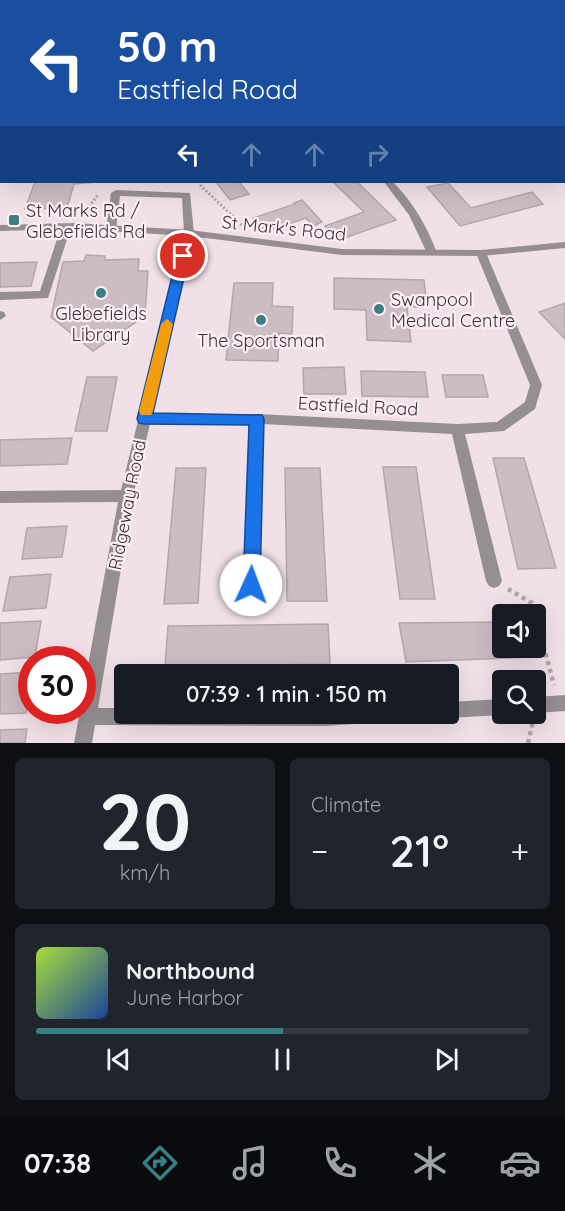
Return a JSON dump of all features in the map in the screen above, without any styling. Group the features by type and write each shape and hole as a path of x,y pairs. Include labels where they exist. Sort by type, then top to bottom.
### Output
{"street":[{"path":"389,183 404,198 423,228 432,253"},
{"name":"Ridgeway Road","path":"96,670 126,496 189,234 188,195 116,193 111,229"},
{"name":"St Mark's Road","path":"0,228 70,227 189,234 342,252 481,253 565,245"},
{"path":"0,296 44,295 70,227"},
{"name":"Eastfield Road","path":"144,419 257,419 457,429 499,427 531,405 536,385 481,253"},
{"path":"251,585 257,419"},
{"path":"457,429 494,581"},
{"path":"0,497 126,496"},
{"path":"546,704 562,703"},
{"path":"459,709 492,708"},
{"path":"96,716 114,716"},
{"name":"Ridgeway Road","path":"83,743 87,724"}],"path":[{"path":"197,183 260,242"},
{"path":"70,227 100,192"},
{"path":"494,581 532,603 562,703"},
{"path":"528,743 532,724"}],"building":[{"path":"35,183 86,183 74,184 67,208 25,209"},
{"path":"217,183 240,183 249,194 230,200"},
{"path":"334,183 358,183 396,220 339,240 325,226 364,212"},
{"path":"448,183 471,208 532,192 543,204 460,226 427,187"},
{"path":"302,200 322,222 313,226 306,218 264,232 253,218 295,204"},
{"name":"Glebefields Library","path":"86,255 105,256 105,260 139,259 138,271 148,271 145,316 93,351 51,317 63,262 84,261"},
{"path":"37,262 31,286 0,287 0,263"},
{"name":"Swanpool Medical Centre","path":"334,278 424,280 427,307 407,307 411,342 367,340 366,310 334,309"},
{"name":"The Sportsman","path":"234,283 273,283 272,306 293,307 292,334 279,333 278,361 226,360"},
{"path":"565,303 565,339 539,312"},
{"path":"344,367 346,394 304,394 303,368"},
{"path":"361,371 425,372 428,397 362,396"},
{"path":"442,375 483,375 488,397 446,397"},
{"path":"87,377 117,377 107,431 75,431"},
{"path":"72,438 67,464 0,466 0,440"},
{"path":"493,458 524,458 556,568 518,569"},
{"path":"383,467 416,467 435,599 400,599"},
{"path":"176,468 206,468 198,603 164,604"},
{"path":"285,468 320,468 327,601 287,601"},
{"path":"67,526 62,557 22,559 27,528"},
{"path":"51,574 46,608 3,611 10,577"},
{"path":"41,621 37,646 18,646 18,658 0,660 0,623"},
{"path":"492,622 492,658 508,658 406,662 399,623"},
{"path":"328,624 330,664 165,664 168,626"},
{"path":"18,673 18,713 0,714 0,674"},
{"path":"27,729 25,743 0,743 0,730"}],"slow traffic":[{"path":"146,411 167,324"}],"place":[{"name":"St Marks Rd / Glebefields Rd","path":"14,220"},
{"name":"Glebefields Library","path":"101,293"},
{"name":"Swanpool Medical Centre","path":"379,309"},
{"name":"The Sportsman","path":"261,320"}],"route":[{"path":"183,256 144,419 257,419 251,585"}]}
